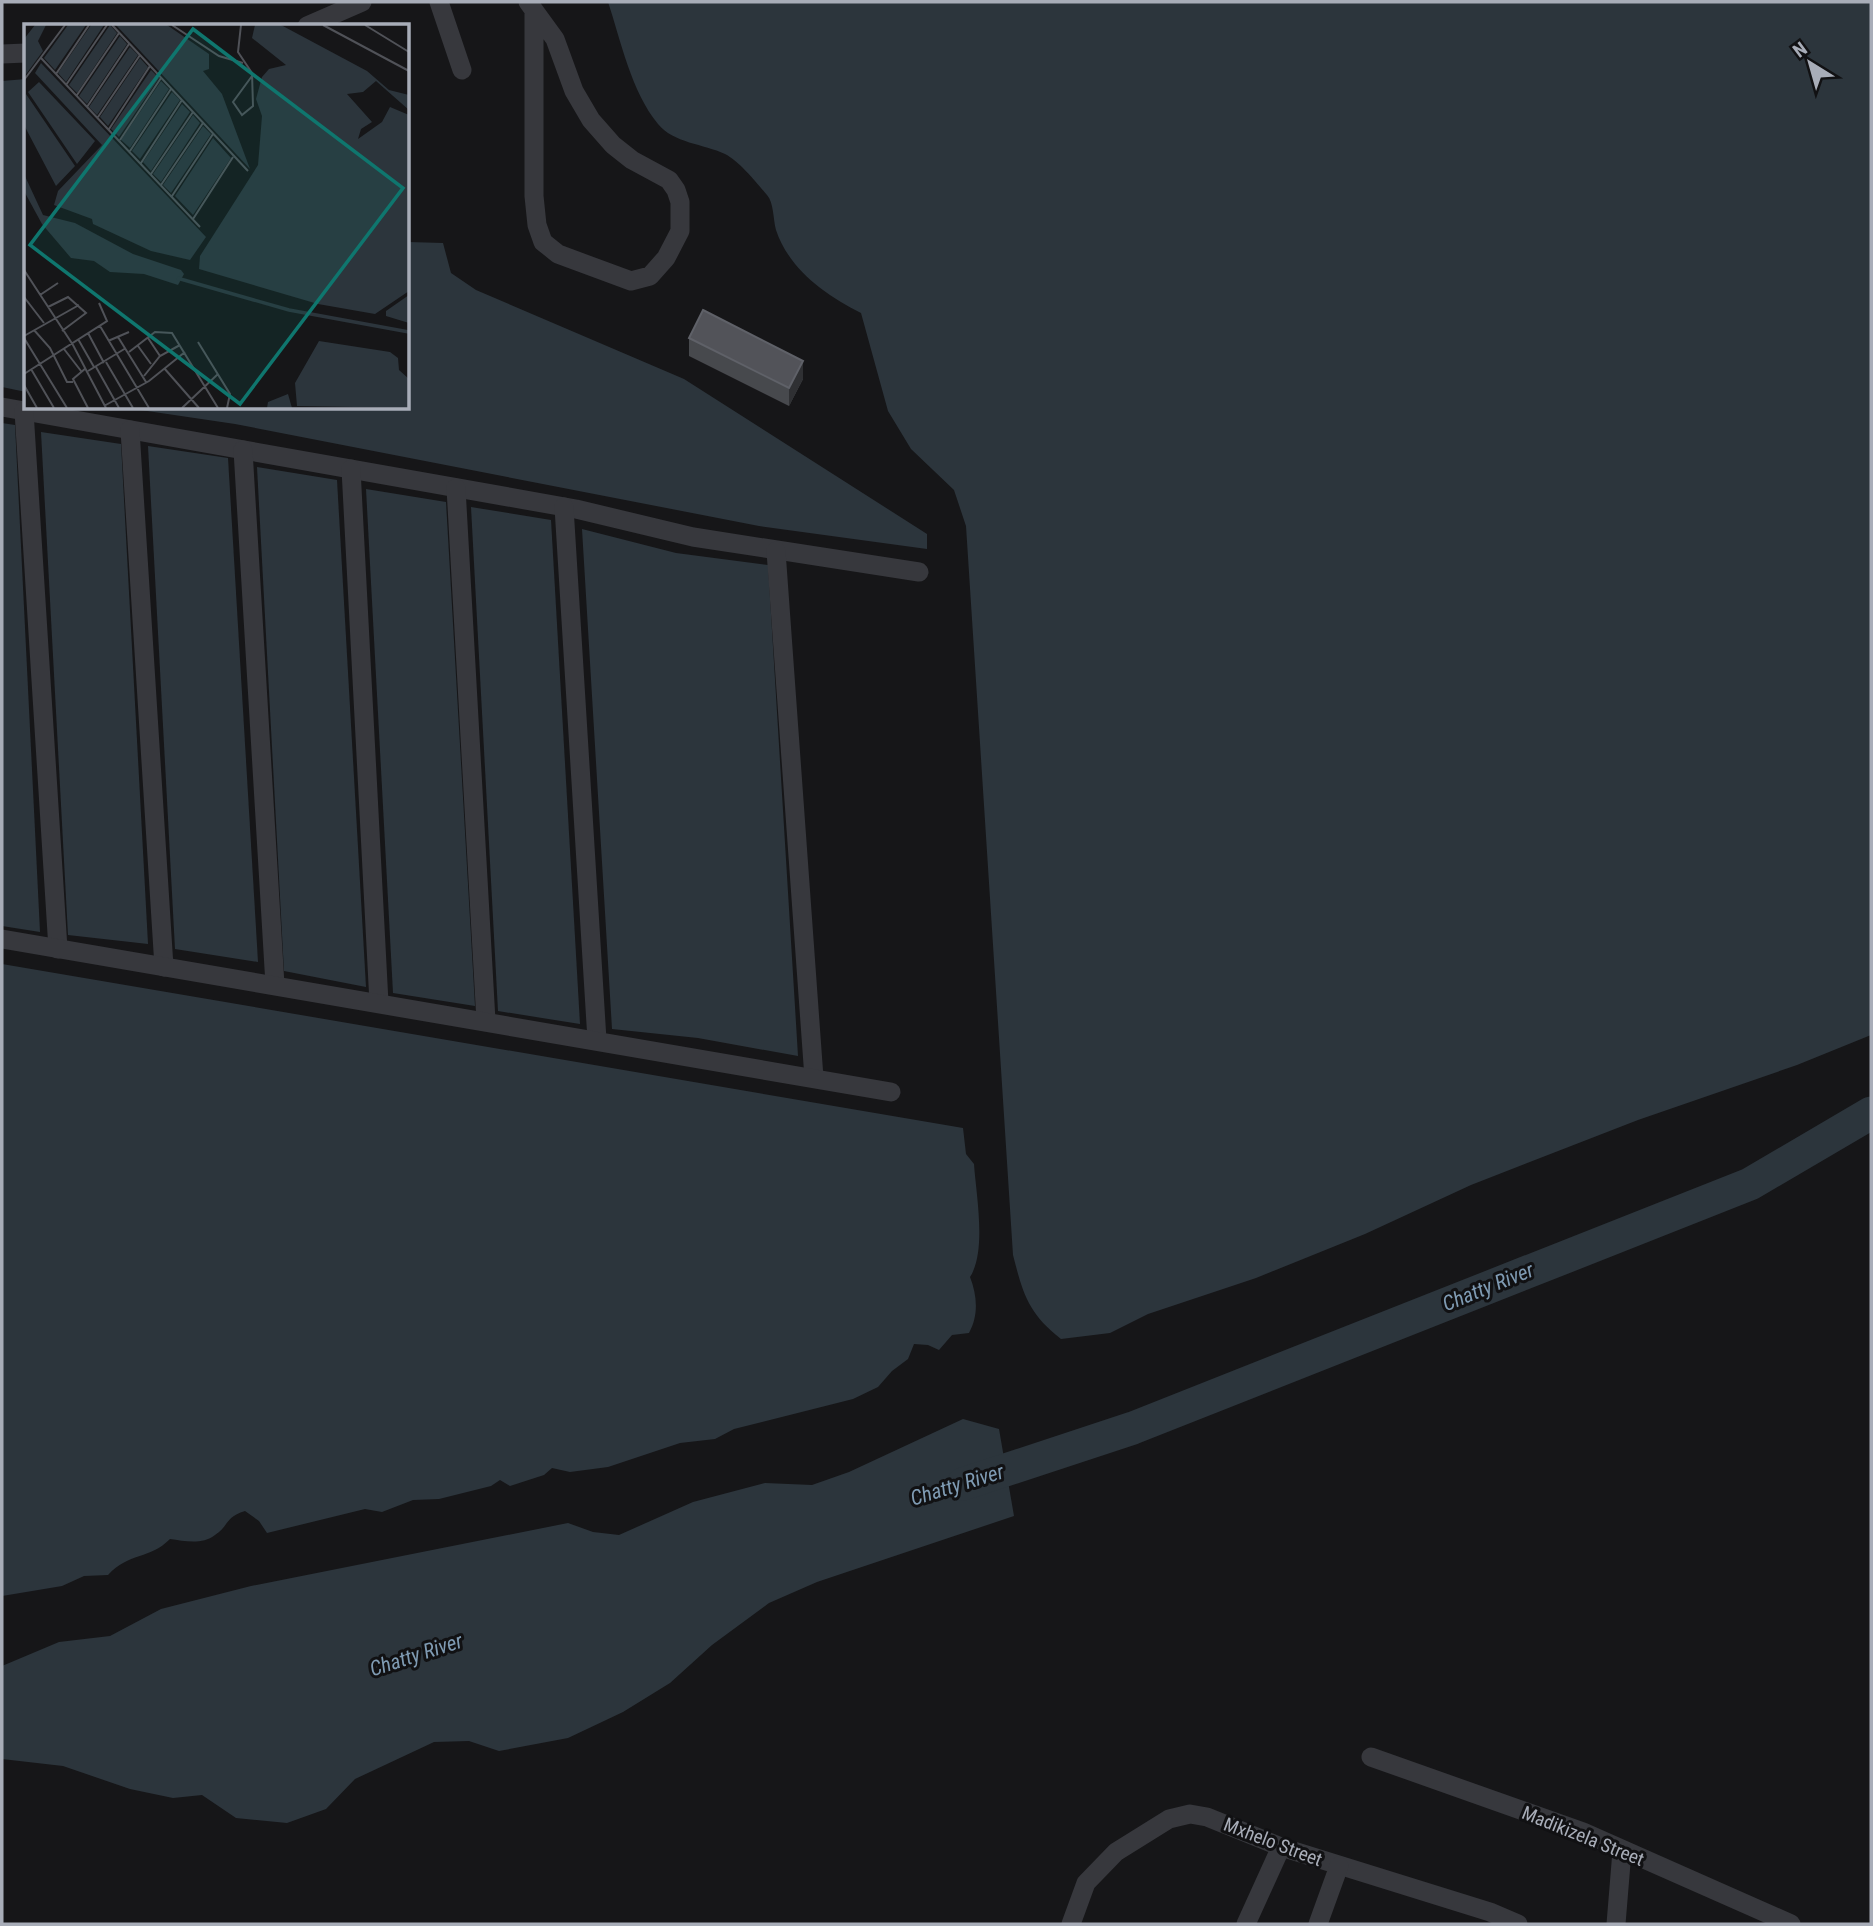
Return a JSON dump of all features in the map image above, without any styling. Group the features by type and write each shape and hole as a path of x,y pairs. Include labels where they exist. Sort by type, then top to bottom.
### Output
{"street":[{"path":"311,24 345,6 362,2"},
{"path":"439,2 462,70"},
{"path":"531,8 555,39 574,91 591,120 613,145 632,160 669,180 676,190 680,202 680,231 666,258 650,276 631,281 558,254 543,242 537,225 534,196 531,8"},
{"path":"2,54 24,53"},
{"path":"2,408 564,507 693,537 919,572"},
{"path":"24,411 58,949"},
{"path":"130,430 164,967"},
{"path":"243,450 275,985"},
{"path":"351,469 379,1003"},
{"path":"456,488 485,1021"},
{"path":"564,507 597,1040"},
{"path":"776,551 814,1078"},
{"path":"2,939 891,1092"},
{"name":"Madikizela Street","path":"1371,1756 1583,1832 1791,1924"},
{"name":"Mxhelo Street","path":"1072,1924 1080,1893 1093,1873 1116,1852 1180,1815 1207,1816 1280,1846 1490,1912 1518,1924"},
{"path":"1246,1924 1280,1846"},
{"path":"1616,1924 1622,1851"},
{"path":"1318,1924 1339,1866"}],"water":[{"path":"608,2 1871,2 1871,1035 1797,1065 1638,1120 1471,1185 1365,1234 1256,1278 1148,1314 1110,1333 1061,1339 1041,1320 1028,1302 1013,1255 966,526 954,490 911,449 888,411 861,313 834,298 799,269 782,244 767,195 730,157 672,135 658,124 634,81"},
{"path":"24,79 24,392 2,387 2,81"},
{"path":"410,242 443,243 451,273 476,290 684,379 927,534 927,549 759,526 235,424 140,410 410,410"},
{"path":"2,423 15,425 40,932 2,926"},
{"path":"41,432 121,444 148,944 68,935"},
{"path":"148,446 228,458 258,962 175,949"},
{"path":"257,467 337,480 366,987 284,971"},
{"path":"366,489 446,502 475,1006 393,993"},
{"path":"471,507 551,520 580,1024 498,1011"},
{"path":"582,529 676,553 768,565 798,1056 698,1038 612,1029"},
{"path":"2,964 963,1128 966,1154 974,1164 979,1222 978,1253 970,1277 976,1305 972,1326 969,1333 952,1335 939,1350 928,1345 914,1344 908,1359 892,1371 878,1387 853,1399 734,1429 715,1439 680,1443 608,1467 570,1472 552,1468 544,1475 510,1486 500,1480 491,1486 439,1499 413,1500 382,1512 365,1509 267,1533 259,1521 245,1511 230,1519 210,1538 193,1541 170,1539 162,1546 124,1563 108,1575 84,1576 62,1586 2,1596"},
{"path":"963,1419 999,1429 1014,1516 817,1582 769,1603 712,1645 670,1683 623,1712 568,1738 499,1751 469,1741 434,1742 355,1779 326,1809 287,1823 236,1818 202,1795 173,1798 130,1789 63,1766 2,1759 2,1666 59,1642 110,1636 161,1609 251,1586 568,1523 593,1532 619,1535 693,1502 765,1483 812,1485 849,1472"}],"building":[{"path":"703,310 803,361 789,388 689,338"}],"waterway":[{"name":"Chatty River","path":"963,1484 1133,1428 1750,1184 1871,1113"}]}
